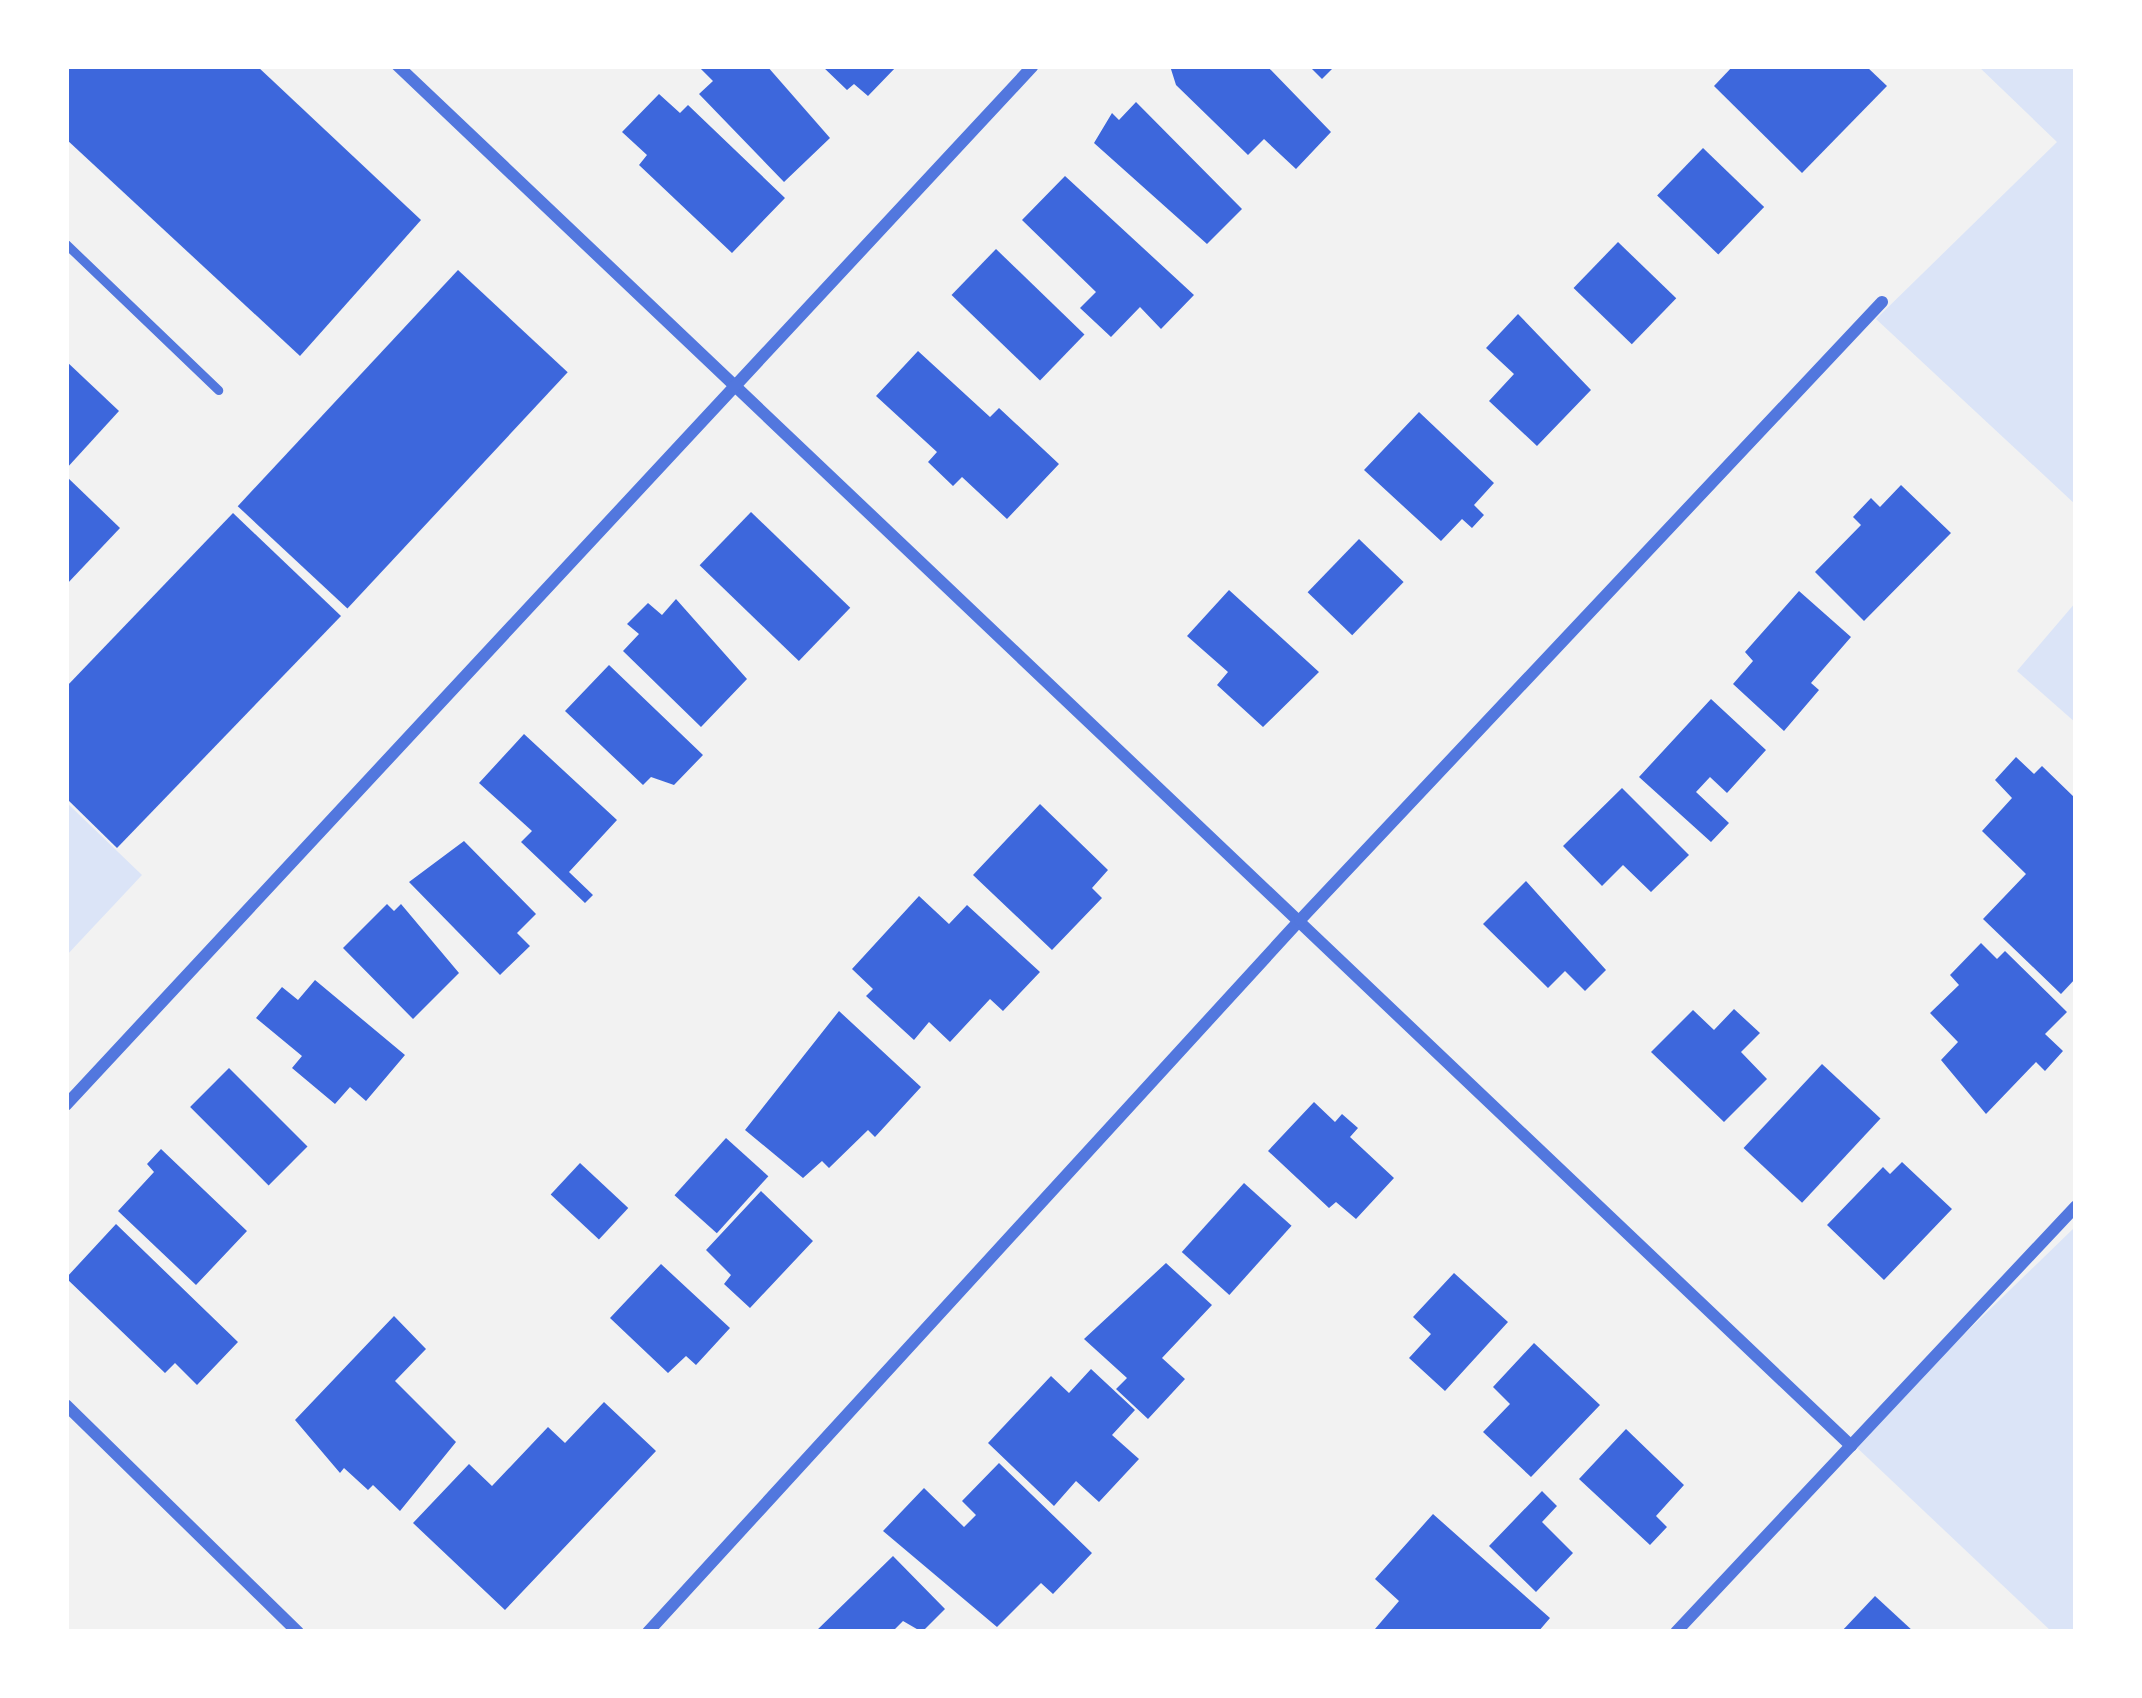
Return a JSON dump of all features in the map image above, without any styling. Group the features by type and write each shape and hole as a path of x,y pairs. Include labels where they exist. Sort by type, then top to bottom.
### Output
{"street":[{"path":"398,66 1851,1446"},
{"path":"66,1105 1033,66"},
{"path":"648,1632 1300,920 1882,302"},
{"path":"1676,1632 2076,1206"},
{"path":"66,1406 298,1632"}],"lane":[{"path":"66,244 218,390"}],"shaded area":[{"path":"1978,66 2076,66 2076,505 1876,319 2057,142"},
{"path":"2076,602 2076,723 2017,671"},
{"path":"66,802 142,875 66,956"},
{"path":"2076,1226 2076,1632 2052,1632 1852,1443"}],"building":[{"path":"66,66 257,66 421,220 300,356 66,139"},
{"path":"698,66 767,66 830,138 784,182 699,94 713,81"},
{"path":"822,66 897,66 868,96 854,84 847,90"},
{"path":"1170,66 1267,66 1331,132 1296,169 1264,139 1248,155 1176,85"},
{"path":"1309,66 1335,66 1322,79"},
{"path":"1733,66 1866,66 1887,86 1802,173 1714,86"},
{"path":"659,94 680,113 688,105 785,198 732,253 639,165 647,155 622,132"},
{"path":"1136,102 1242,209 1207,244 1094,143 1112,113 1119,120"},
{"path":"1703,148 1764,207 1718,255 1657,195"},
{"path":"1065,176 1194,295 1161,329 1140,307 1111,337 1080,308 1096,292 1022,220"},
{"path":"1618,242 1676,298 1632,344 1574,288"},
{"path":"996,249 1084,334 1040,380 952,295"},
{"path":"458,270 568,372 347,609 238,506"},
{"path":"1518,314 1591,390 1537,446 1489,401 1514,374 1486,348"},
{"path":"918,351 990,417 999,408 1059,464 1007,519 962,477 953,486 928,462 937,452 876,396"},
{"path":"66,361 119,411 66,469"},
{"path":"1419,412 1494,483 1474,505 1484,515 1472,528 1462,519 1441,541 1364,470"},
{"path":"66,476 120,528 66,585"},
{"path":"1901,485 1951,533 1864,621 1815,572 1861,525 1853,517 1871,498 1880,507"},
{"path":"751,512 850,608 799,661 700,565"},
{"path":"233,513 341,616 117,848 66,798 66,687"},
{"path":"1359,539 1404,582 1352,635 1308,592"},
{"path":"1229,590 1319,672 1263,727 1217,685 1228,672 1187,636"},
{"path":"1799,591 1851,637 1811,683 1819,690 1784,731 1733,684 1753,661 1745,652"},
{"path":"676,599 747,679 701,727 623,651 639,634 627,624 648,603 662,615"},
{"path":"609,665 703,755 674,785 651,777 643,785 565,711"},
{"path":"1711,699 1766,750 1727,793 1710,777 1696,792 1729,823 1711,842 1639,777"},
{"path":"524,734 617,820 569,872 593,895 585,903 521,842 532,831 479,783"},
{"path":"2016,757 2034,774 2042,766 2076,799 2076,978 2061,994 1983,919 2026,874 1982,831 2012,798 1995,780"},
{"path":"1622,788 1689,855 1651,892 1623,865 1602,886 1563,846"},
{"path":"1040,804 1108,870 1092,888 1102,898 1052,950 973,875"},
{"path":"464,841 536,914 517,933 530,946 500,975 409,882"},
{"path":"1526,881 1606,970 1585,991 1565,971 1548,988 1483,924"},
{"path":"919,896 949,924 967,905 1040,972 1003,1011 990,999 950,1042 929,1022 914,1040 866,996 873,989 852,969"},
{"path":"387,904 394,911 401,904 459,973 413,1019 343,948"},
{"path":"1981,943 1997,959 2005,951 2067,1012 2045,1034 2063,1051 2045,1071 2036,1062 1986,1114 1941,1060 1958,1042 1930,1013 1959,985 1950,975"},
{"path":"315,980 405,1055 366,1101 350,1087 335,1104 292,1068 302,1056 256,1018 282,987 298,1000"},
{"path":"1734,1009 1760,1033 1741,1052 1767,1079 1724,1122 1651,1052 1693,1010 1714,1030"},
{"path":"839,1011 921,1087 875,1137 868,1130 829,1168 822,1161 803,1178 745,1130"},
{"path":"1822,1064 1881,1119 1802,1203 1744,1148"},
{"path":"229,1068 307,1146 269,1185 190,1107"},
{"path":"1314,1102 1335,1122 1342,1114 1358,1128 1350,1137 1394,1178 1356,1219 1336,1202 1329,1208 1268,1151"},
{"path":"726,1138 768,1176 717,1233 674,1195"},
{"path":"161,1149 247,1231 196,1285 118,1211 154,1172 147,1164"},
{"path":"1902,1162 1952,1209 1884,1280 1827,1225 1883,1167 1890,1174"},
{"path":"580,1163 628,1208 599,1239 551,1194"},
{"path":"1244,1183 1292,1226 1229,1295 1182,1252"},
{"path":"761,1191 813,1241 750,1308 724,1284 731,1275 706,1250"},
{"path":"116,1224 238,1342 197,1385 175,1363 165,1373 66,1278"},
{"path":"1166,1263 1212,1305 1162,1358 1185,1379 1148,1419 1116,1389 1127,1378 1084,1339"},
{"path":"661,1264 730,1328 696,1365 686,1356 668,1373 610,1318"},
{"path":"1454,1273 1508,1322 1445,1391 1409,1358 1431,1334 1413,1317"},
{"path":"394,1316 426,1349 395,1381 456,1442 400,1511 373,1485 368,1490 344,1468 340,1473 295,1420"},
{"path":"1534,1343 1600,1405 1531,1477 1483,1432 1510,1404 1493,1387"},
{"path":"1091,1369 1135,1410 1112,1435 1139,1459 1099,1502 1076,1481 1054,1506 988,1443 1051,1376 1069,1393"},
{"path":"604,1402 656,1451 505,1610 413,1523 469,1464 492,1486 548,1427 565,1443"},
{"path":"1626,1429 1684,1485 1656,1516 1667,1527 1650,1545 1579,1479"},
{"path":"999,1463 1092,1553 1053,1594 1041,1583 997,1627 883,1531 924,1488 964,1527 976,1515 962,1501"},
{"path":"1542,1491 1557,1506 1542,1522 1573,1553 1536,1592 1489,1546"},
{"path":"1433,1514 1550,1618 1538,1632 1375,1629 1399,1601 1375,1579"},
{"path":"893,1556 945,1609 922,1632 903,1621 892,1632 815,1632"},
{"path":"1875,1596 1914,1632 1841,1632"}]}
